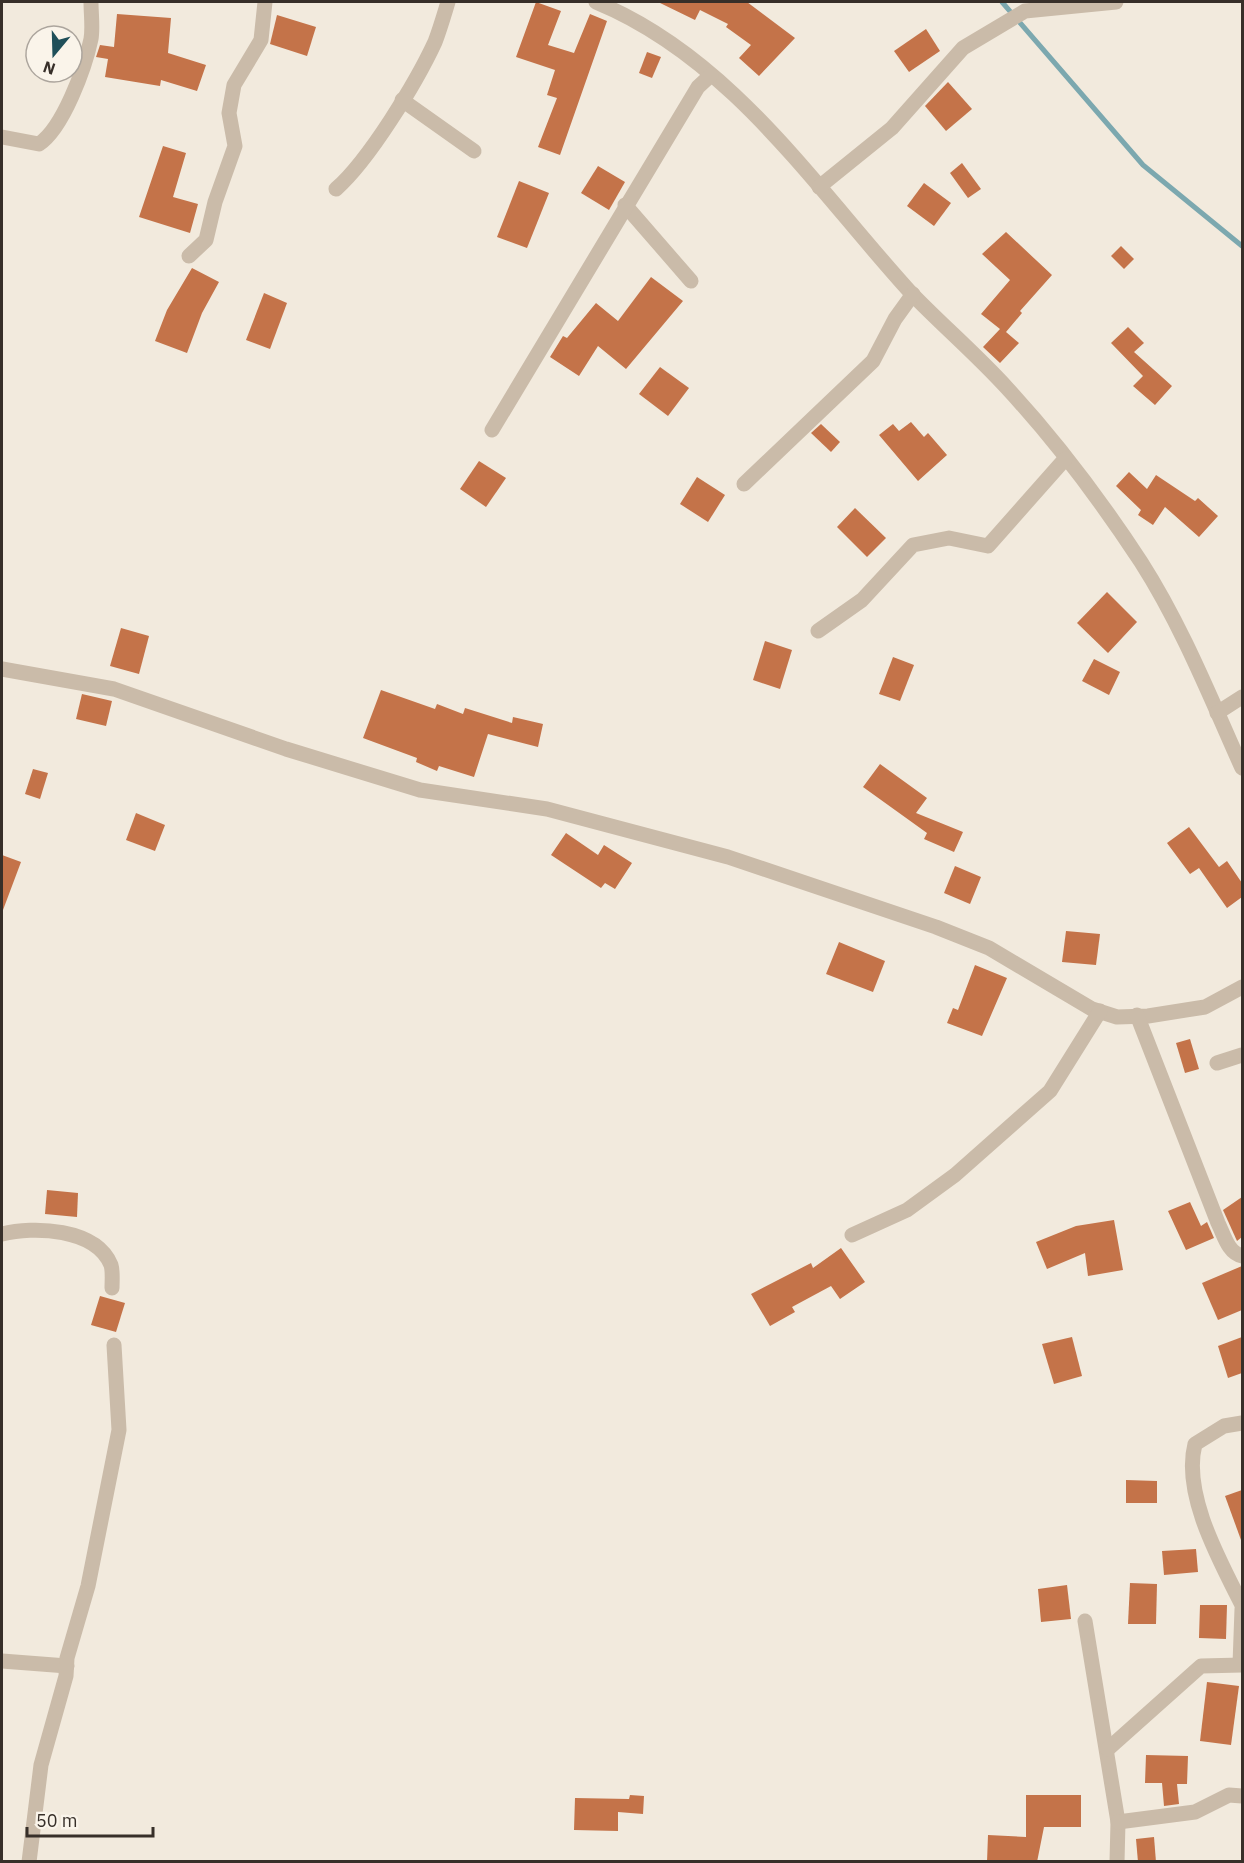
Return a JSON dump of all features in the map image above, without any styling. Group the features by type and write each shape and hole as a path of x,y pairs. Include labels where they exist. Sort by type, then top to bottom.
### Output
{"street":[{"path":"2,137 39,144 49,137 79,78 92,37 91,2"},
{"path":"189,256 206,240 215,202 235,146 229,113 234,85 261,40 265,2"},
{"path":"336,189 355,172 402,100 435,42 448,2"},
{"path":"819,187 892,128 963,48 1025,11 1116,2"},
{"path":"606,4 684,51 774,135 913,294 1007,388 1065,459 1142,564 1190,654 1242,768"},
{"path":"492,430 625,205 698,87 711,75"},
{"path":"402,100 474,151"},
{"path":"625,205 691,281"},
{"path":"744,484 873,361 895,320 913,294"},
{"path":"818,631 862,600 914,545 950,538 988,546 1065,459"},
{"path":"2,669 114,689 286,749 420,790 547,808 728,857 936,927 989,948 1100,1011 1117,1017 1205,1007 1242,987"},
{"path":"1217,713 1242,697"},
{"path":"852,1235 907,1210 955,1175 1050,1091 1100,1011"},
{"path":"1137,1015 1218,1223 1230,1248 1235,1254 1242,1256"},
{"path":"1217,1063 1242,1055"},
{"path":"2,1234 40,1229 68,1234 93,1244 111,1265 112,1288"},
{"path":"29,1862 41,1765 88,1586 119,1430 114,1345"},
{"path":"1108,1749 1201,1666 1241,1665 1242,1607 1207,1537 1190,1461 1195,1444 1224,1426 1242,1423"},
{"path":"1085,1621 1108,1749 1118,1822 1117,1862"},
{"path":"2,1661 67,1666"},
{"path":"1118,1822 1195,1812 1229,1795 1242,1796"}],"building":[{"path":"536,2 561,11 548,45 574,53 590,14 607,21 560,155 538,147 557,98 547,95 555,70 516,57"},
{"path":"658,2 747,2 795,38 759,76 739,58 751,45 726,27 728,24 700,10 695,20"},
{"path":"117,14 171,18 168,53 206,65 197,91 161,80 160,86 105,77 108,59 96,57 100,45 114,47"},
{"path":"277,15 316,27 307,56 270,44"},
{"path":"926,29 940,51 909,72 894,51"},
{"path":"647,52 661,57 652,78 639,73"},
{"path":"948,82 972,109 946,131 925,106"},
{"path":"163,146 186,153 173,197 198,204 190,233 139,217"},
{"path":"962,163 981,189 968,198 950,173"},
{"path":"598,166 625,182 609,210 581,193"},
{"path":"519,181 549,193 527,248 497,237"},
{"path":"924,183 951,203 934,226 907,206"},
{"path":"1006,232 1052,275 1020,311 1022,313 1006,332 1019,343 1000,363 983,347 1000,329 981,314 1010,280 982,254"},
{"path":"1121,246 1134,259 1124,269 1111,256"},
{"path":"192,268 219,282 202,313 187,353 155,341 167,310"},
{"path":"651,277 683,301 626,369 598,346 579,376 550,357 563,336 567,338 596,303 618,321"},
{"path":"264,293 287,303 270,349 246,340"},
{"path":"1128,327 1144,343 1134,352 1172,386 1155,405 1133,386 1143,376 1111,343"},
{"path":"660,367 689,388 668,416 639,394"},
{"path":"911,422 924,437 928,433 947,455 918,481 879,435 893,424 899,431"},
{"path":"821,424 840,442 831,452 811,433"},
{"path":"479,461 506,478 486,507 460,489"},
{"path":"1129,472 1147,489 1156,475 1195,501 1198,498 1218,516 1199,537 1165,507 1153,525 1138,515 1141,510 1116,486"},
{"path":"697,477 725,495 708,522 680,504"},
{"path":"855,508 886,538 867,557 837,527"},
{"path":"1107,592 1137,622 1108,653 1077,623"},
{"path":"121,628 149,636 139,674 110,666"},
{"path":"765,641 792,650 780,689 753,680"},
{"path":"893,657 914,665 900,701 879,694"},
{"path":"1094,659 1120,672 1109,695 1082,681"},
{"path":"381,690 435,709 437,704 463,714 465,708 512,723 513,717 543,724 538,747 488,734 474,777 439,766 437,771 416,762 417,758 363,738"},
{"path":"82,694 112,701 106,726 76,719"},
{"path":"880,764 927,798 916,813 963,832 954,852 924,839 927,833 863,787"},
{"path":"33,769 48,773 40,799 25,794"},
{"path":"136,813 165,825 155,851 126,840"},
{"path":"1189,827 1219,867 1227,861 1242,883 1242,897 1227,908 1199,868 1190,874 1167,843"},
{"path":"566,833 598,855 604,845 632,863 615,889 605,883 601,888 551,855"},
{"path":"2,855 21,862 3,910 2,909"},
{"path":"955,866 981,877 970,904 944,893"},
{"path":"1066,931 1100,934 1096,965 1062,962"},
{"path":"839,942 885,961 873,992 826,974"},
{"path":"975,965 1007,978 982,1036 947,1023 953,1008 958,1010"},
{"path":"1190,1039 1199,1069 1185,1073 1176,1043"},
{"path":"47,1190 78,1193 77,1217 45,1214"},
{"path":"1242,1197 1242,1237 1237,1241 1223,1210"},
{"path":"1190,1202 1201,1226 1207,1222 1214,1238 1186,1250 1168,1211"},
{"path":"1114,1220 1123,1270 1088,1276 1085,1253 1047,1269 1036,1242 1076,1226"},
{"path":"841,1248 865,1282 840,1299 831,1286 792,1307 795,1312 770,1326 751,1294 811,1263 813,1268"},
{"path":"1242,1266 1242,1310 1218,1320 1202,1283"},
{"path":"100,1296 125,1303 116,1332 91,1325"},
{"path":"1072,1337 1082,1376 1054,1384 1042,1344"},
{"path":"1242,1337 1242,1373 1228,1378 1218,1346"},
{"path":"1126,1480 1157,1481 1157,1503 1126,1503"},
{"path":"1242,1490 1242,1539 1241,1540 1225,1496"},
{"path":"1196,1549 1198,1572 1164,1575 1162,1551"},
{"path":"1130,1583 1157,1584 1156,1624 1128,1624"},
{"path":"1067,1585 1071,1619 1041,1622 1038,1589"},
{"path":"1200,1605 1227,1605 1226,1639 1199,1638"},
{"path":"1207,1682 1239,1686 1231,1745 1200,1741"},
{"path":"1146,1755 1188,1756 1187,1784 1177,1784 1179,1804 1164,1806 1162,1783 1145,1783"},
{"path":"630,1795 644,1796 643,1814 618,1812 618,1831 574,1830 575,1798 629,1799"},
{"path":"1026,1795 1081,1795 1081,1827 1044,1827 1037,1862 987,1862 988,1835 1026,1837"},
{"path":"1154,1837 1156,1862 1138,1862 1136,1839"}],"waterway":[{"path":"1002,2 1143,165 1242,246"}]}
